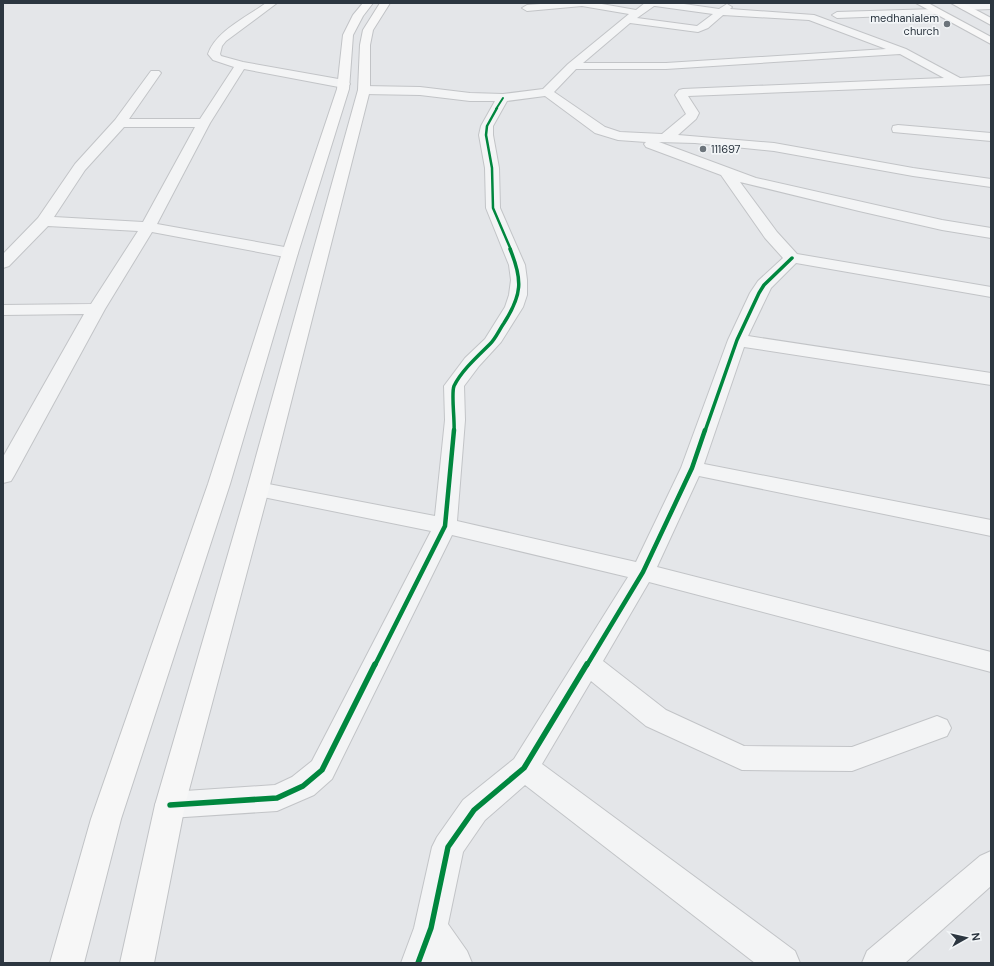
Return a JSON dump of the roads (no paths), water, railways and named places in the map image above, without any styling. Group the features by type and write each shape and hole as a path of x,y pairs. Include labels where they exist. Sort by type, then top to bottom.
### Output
{"main road":[{"path":"67,963 106,819 219,484 290,253 354,87 348,35 358,15 368,3"},
{"path":"137,963 170,805 258,489 368,30 385,3"},
{"path":"921,3 991,41"},
{"path":"960,5 991,22"}],"street":[{"path":"272,3 222,39 214,54 217,58 241,65 354,87 420,91 470,97 503,98 547,92 572,66 627,20 651,3"},
{"path":"656,3 722,12 810,17 902,51 957,81"},
{"path":"627,20 698,29 722,12 731,3"},
{"path":"527,8 580,4 638,13"},
{"path":"960,5 991,6"},
{"path":"801,8 810,17"},
{"path":"837,15 936,12"},
{"path":"572,66 666,66 902,51"},
{"path":"3,476 96,309 148,227 204,123 241,65"},
{"path":"3,263 44,221 84,161 120,123 155,73"},
{"path":"665,139 692,116 693,112 681,95 683,93 991,80"},
{"path":"547,92 600,130 618,136 637,138 695,139 774,147 913,172 991,183"},
{"path":"170,805 277,798 303,786 322,770 446,526 455,420 454,386 472,362 492,342 514,307 518,295 519,280 517,265 493,208 492,168 486,135 488,126 503,98"},
{"path":"120,123 204,123"},
{"path":"898,129 991,137"},
{"path":"637,138 751,181 851,205 991,233"},
{"path":"726,172 771,235 792,258 991,292"},
{"path":"44,221 148,227 290,253"},
{"path":"418,963 431,928 448,848 474,810 524,768 643,572 692,468 738,340 764,285 792,258"},
{"path":"3,310 96,309"},
{"path":"738,340 991,379"},
{"path":"692,468 991,528"},
{"path":"258,489 446,526 643,572 991,662"},
{"path":"587,663 656,718 742,758 852,759 937,728"},
{"path":"524,768 783,963"},
{"path":"879,963 991,866"},
{"path":"431,928 455,963"}],"place":[{"name":"medhanialem church","path":"947,24"},
{"name":"111697","path":"703,149"}]}
